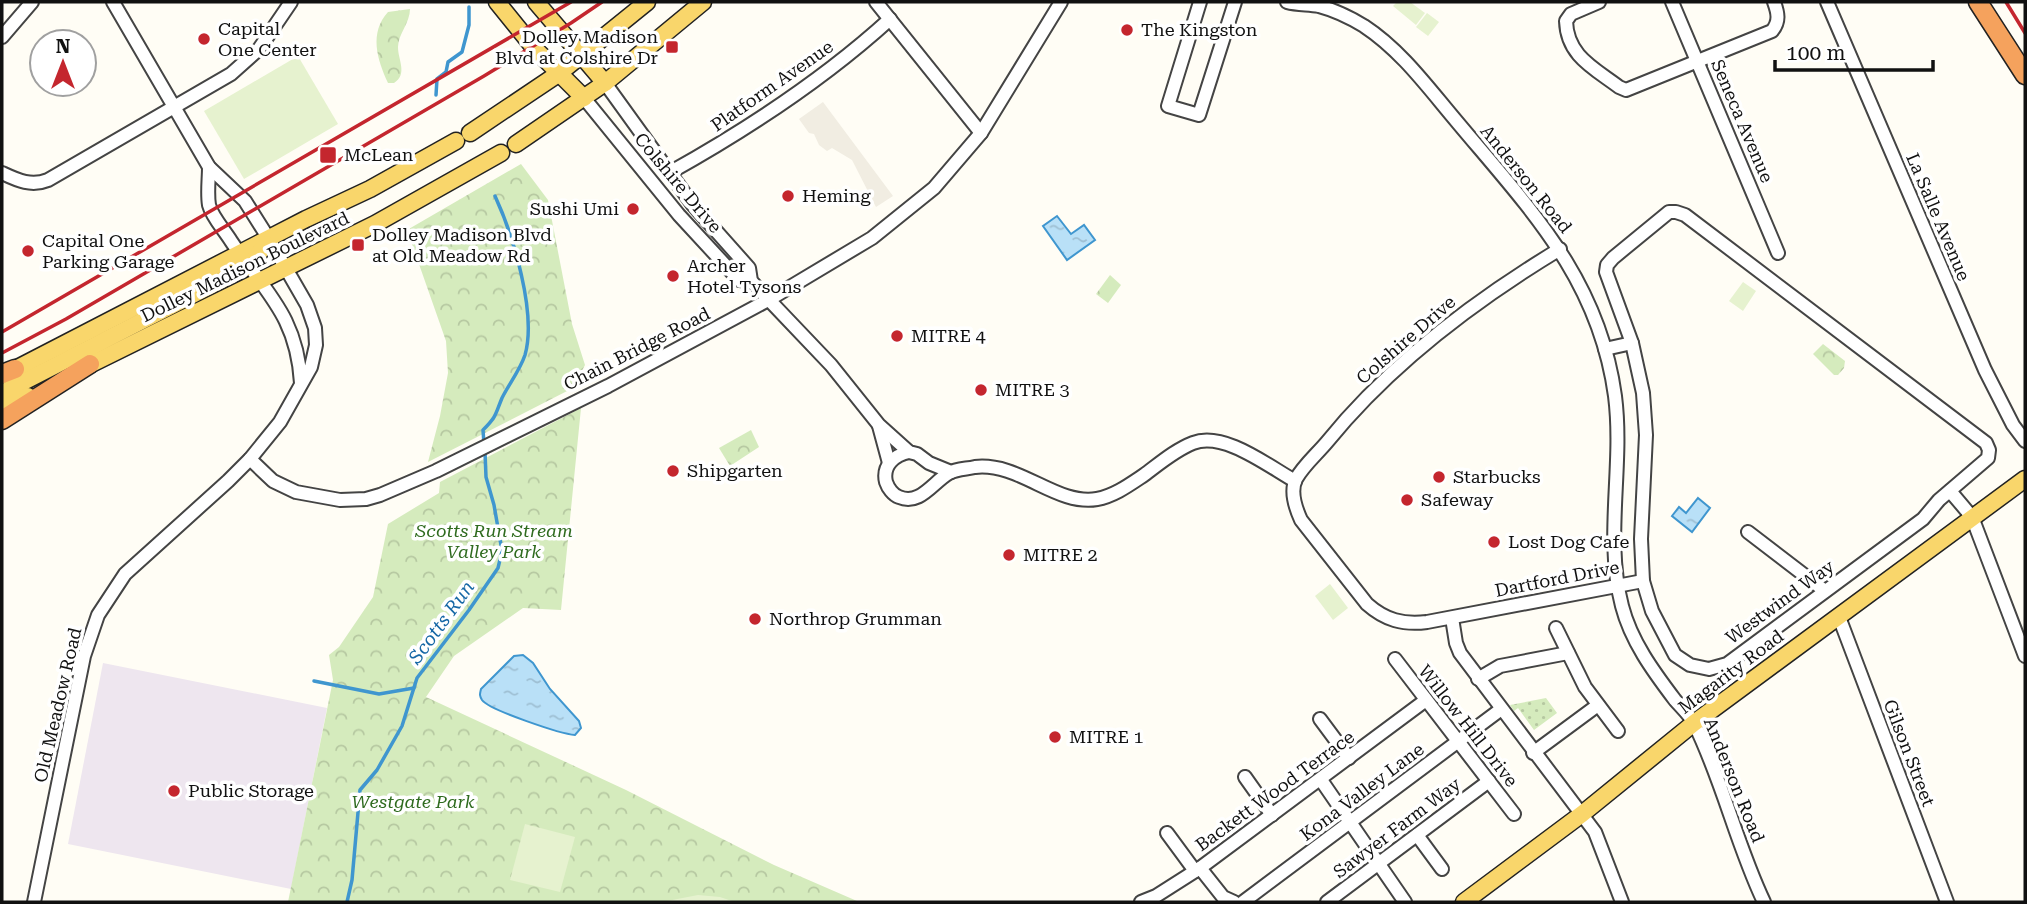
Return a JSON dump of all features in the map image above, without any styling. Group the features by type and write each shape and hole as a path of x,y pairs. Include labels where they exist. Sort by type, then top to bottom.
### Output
{"highway":[{"path":"1978,2 2025,75"},
{"path":"2,421 90,364"}],"main road":[{"path":"497,2 558,74 584,98"},
{"path":"536,2 605,83"},
{"name":"Dolley Madison Boulevard","path":"6,373 245,260 269,239 370,189 463,137 582,57 647,2"},
{"path":"516,144 605,83 703,2"},
{"name":"Dolley Madison Boulevard","path":"2,409 421,200 501,153"},
{"path":"2,393 245,260"},
{"name":"Magarity Road","path":"1464,902 1582,814 1694,723 2025,479"}],"street":[{"path":"2,37 32,2"},
{"path":"114,2 209,167 209,206 284,316 294,337 301,383"},
{"path":"2,173 38,184 174,107 241,66 259,49 291,2"},
{"path":"876,2 981,133"},
{"name":"Chain Bridge Road","path":"250,459 261,472 283,487 311,496 340,500 366,499 380,495 436,471 630,374 770,299 840,258 897,219 934,188 981,133 1061,2"},
{"path":"1200,2 1168,106 1199,116 1235,2"},
{"name":"Anderson Road","path":"1287,2 1299,6 1317,4 1363,25 1395,51 1545,226 1588,300 1605,349 1615,394 1619,456 1613,538 1617,586 1630,631 1642,652 1694,723 1764,902"},
{"path":"1599,2 1571,14 1566,21 1566,31 1573,51 1626,90 1772,31 1777,25 1778,15 1774,2"},
{"name":"Seneca Avenue","path":"1672,2 1778,253"},
{"name":"La Salle Avenue","path":"1827,2 1985,370 2012,425 2025,441"},
{"name":"Platform Avenue","path":"668,173 722,144 788,101 839,63 890,19"},
{"name":"Colshire Drive","path":"605,83 668,173 749,268 751,281 831,365 879,425 909,452 951,472"},
{"name":"Colshire Drive","path":"584,98 696,234 738,280 751,281"},
{"name":"Old Meadow Road","path":"34,902 84,656 98,615 125,573 250,459 280,422 315,355 315,328 307,305 286,267 245,201 209,167"},
{"name":"Westwind Way","path":"1669,212 1685,215 1986,443 1988,458 1950,491 1923,519 1727,664 1709,668 1690,665 1675,654 1652,611 1643,581 1641,539 1646,435 1643,393 1632,343 1608,280 1607,265 1669,212"},
{"name":"Colshire Drive","path":"879,425 889,463 886,483 895,495 901,498 915,499 951,472 980,467 995,468 1022,476 1074,498 1096,500 1124,489 1181,449 1193,443 1211,440 1239,449 1295,481 1343,422 1412,355 1486,296 1560,249"},
{"path":"1605,349 1632,343"},
{"path":"889,463 894,457 909,452"},
{"path":"929,463 933,475 930,487"},
{"path":"1295,481 1294,498 1301,520 1377,613 1401,623 1414,624 1452,618 1460,653 1500,710 1595,832 1622,902"},
{"path":"1950,491 1972,517 2025,656"},
{"path":"1748,532 1825,591"},
{"name":"Dartford Drive","path":"1452,618 1643,581"},
{"name":"Gilson Street","path":"1839,617 1947,902"},
{"path":"1556,628 1585,687 1618,731"},
{"path":"1478,679 1500,666 1568,653"},
{"name":"Willow Hill Drive","path":"1395,659 1514,814"},
{"name":"Backett Wood Terrace","path":"1141,902 1198,869 1426,700"},
{"path":"1533,753 1598,705"},
{"name":"Kona Valley Lane","path":"1243,902 1500,710"},
{"path":"1320,719 1349,758"},
{"path":"1245,777 1272,815"},
{"path":"1321,780 1405,902"},
{"name":"Sawyer Farm Way","path":"1326,902 1343,898 1378,863 1489,781"},
{"path":"1167,833 1223,897 1234,902"},
{"path":"1417,835 1442,869"}],"shaded area":[{"path":"823,102 893,196 876,207 852,160 832,148 827,151 819,145 814,134 809,133 799,119"},
{"path":"103,663 327,708 291,889 68,844"}],"green space":[{"path":"1397,2 1410,2 1425,13 1416,25 1393,6"},
{"path":"410,9 399,42 401,75 394,83 388,83 378,56 378,29 388,12"},
{"path":"1427,13 1439,22 1428,36 1416,27"},
{"path":"298,56 338,124 244,179 204,111"},
{"path":"521,164 548,200 572,324 585,365 573,388 428,462 448,373 446,341 407,230"},
{"path":"1110,275 1121,285 1108,303 1096,294"},
{"path":"1743,282 1756,291 1743,311 1729,301"},
{"path":"1823,344 1845,361 1844,368 1838,375 1834,375 1813,354"},
{"name":"Westgate Park","path":"581,408 561,610 523,608 454,656 426,697 626,790 774,865 857,901 288,902 333,680 329,655 339,647 373,597 388,524 439,493 440,482"},
{"path":"751,430 759,447 730,466 719,448"},
{"path":"1330,584 1348,608 1333,620 1315,596"},
{"path":"1546,698 1557,713 1534,730 1518,708 1514,711 1510,705"},
{"path":"525,824 575,837 560,892 510,880"},
{"path":"698,895 720,897 735,902 662,902"}],"water":[{"path":"1057,216 1071,234 1084,225 1095,240 1067,260 1043,226"},
{"path":"1698,498 1710,508 1692,532 1672,516 1679,507 1686,513"},
{"path":"523,655 533,663 550,689 579,721 581,728 575,735 526,721 498,710 482,700 481,689 514,656"}],"waterway":[{"name":"Scotts Run","path":"436,95 437,79 446,72 448,62 462,52 469,25 469,7"},
{"name":"Scotts Run","path":"484,444 483,430 495,415 520,366 528,338 526,297 516,252 495,196"},
{"name":"Scotts Run","path":"347,902 352,880 360,790 377,770 402,726 417,678 498,568 502,551 486,477 485,452"},
{"path":"314,681 379,694 414,688"}],"railway":[{"path":"2,332 571,2"},
{"path":"2,353 66,319 484,76 602,2"},
{"path":"2006,2 2025,33"}],"place":[{"name":"The Kingston","path":"1127,30"},
{"name":"Capital One Center","path":"204,39"},
{"name":"Dolley Madison Blvd at Colshire Dr","path":"672,47"},
{"name":"McLean","path":"328,155"},
{"name":"Heming","path":"788,196"},
{"name":"Sushi Umi","path":"633,209"},
{"name":"Dolley Madison Blvd at Old Meadow Rd","path":"358,245"},
{"name":"Capital One Parking Garage","path":"28,251"},
{"name":"Archer Hotel Tysons","path":"673,276"},
{"name":"MITRE 4","path":"897,336"},
{"name":"MITRE 3","path":"981,390"},
{"name":"Shipgarten","path":"673,471"},
{"name":"Starbucks","path":"1439,477"},
{"name":"Safeway","path":"1407,500"},
{"name":"Lost Dog Cafe","path":"1494,542"},
{"name":"MITRE 2","path":"1009,555"},
{"name":"Northrop Grumman","path":"755,619"},
{"name":"MITRE 1","path":"1055,737"},
{"name":"Public Storage","path":"174,791"}],"park label":[{"name":"Scotts Run Stream Valley Park","path":"494,541"}]}
